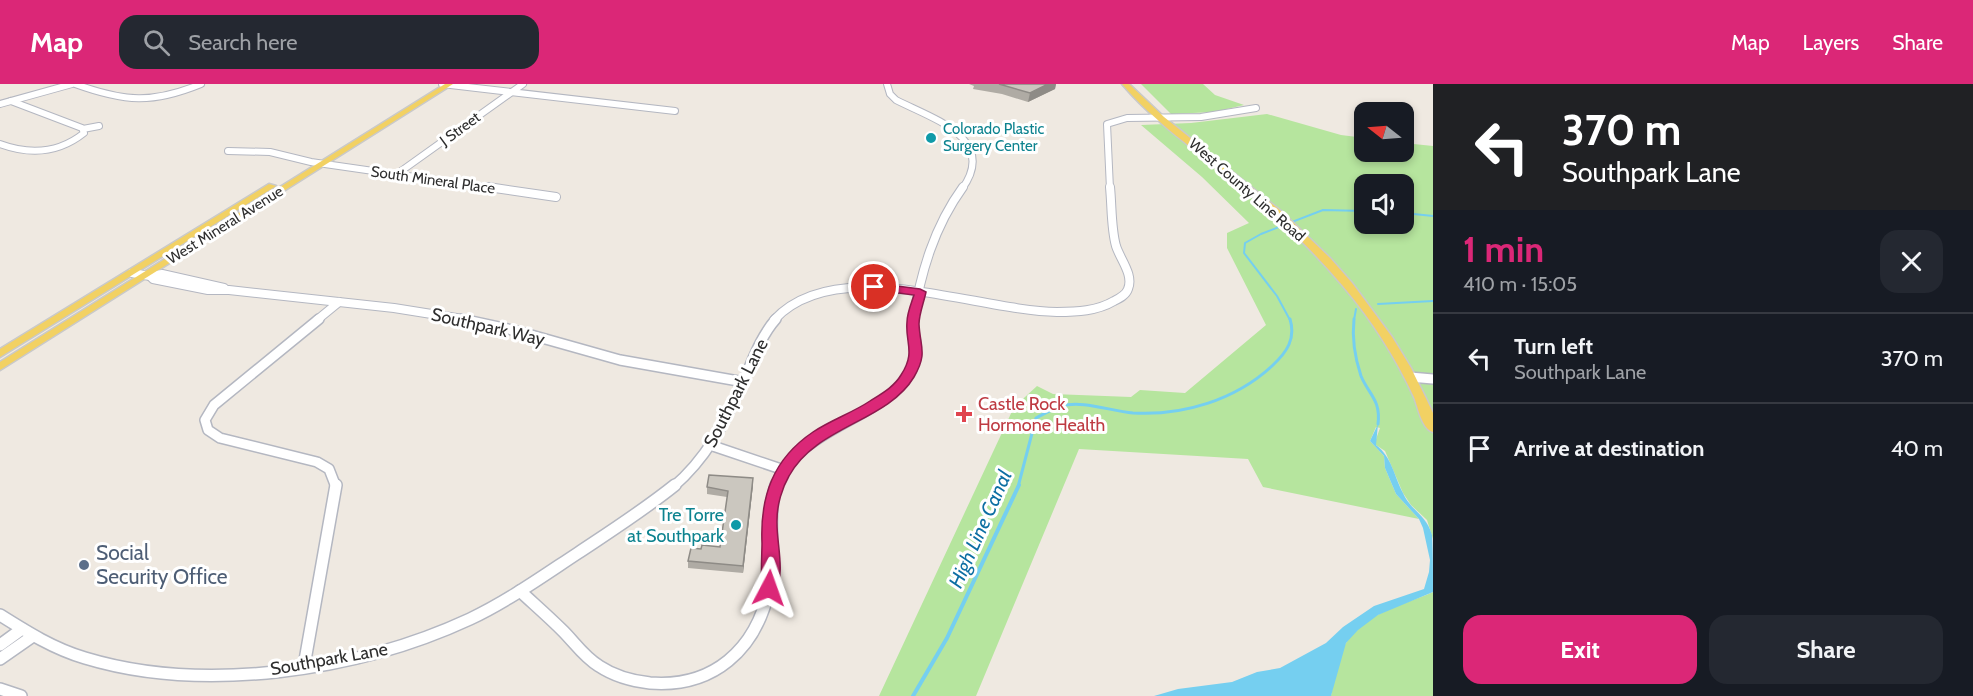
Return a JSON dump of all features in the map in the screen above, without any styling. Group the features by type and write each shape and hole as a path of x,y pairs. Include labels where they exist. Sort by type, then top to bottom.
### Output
{"main road":[{"name":"West Mineral Avenue","path":"0,354 441,84"},
{"name":"West Mineral Avenue","path":"0,367 449,84"},
{"name":"West County Line Road","path":"1125,84 1161,118 1278,214 1358,299 1410,377 1433,428"}],"street":[{"path":"0,104 73,84 115,98 131,100 165,97 201,84"},
{"path":"441,84 675,111"},
{"name":"J Street","path":"397,174 523,84"},
{"path":"520,591 595,664 627,679 658,685 697,680 712,674 736,656 757,626 771,573 769,518 771,502 784,470 798,452 818,436 881,401 908,376 917,348 913,323 938,229 947,210 968,179 974,158 971,149 957,133 896,100 887,89 887,84"},
{"path":"11,101 83,129 99,126"},
{"name":"Southpark Lane","path":"0,615 27,632 85,658 154,671 226,675 353,658 420,639 456,625 520,591 639,513 687,473 710,445 724,423 771,324 787,309 800,302 825,292 849,288 891,287 1055,313 1094,310 1121,298 1127,291 1129,280 1114,242 1106,127 1109,122 1201,117 1256,108"},
{"path":"0,144 23,152 43,150 80,137 84,133 83,129"},
{"name":"South Mineral Place","path":"311,162 300,158 238,150 228,151 556,197"},
{"name":"Southpark Way","path":"132,273 208,290 229,290 339,302 454,317 517,331 620,360 744,382"},
{"path":"304,666 336,484 329,470 317,462 220,438 208,430 205,420 214,405 339,302"},
{"path":"1410,377 1433,379"},
{"path":"710,445 784,470"},
{"path":"0,645 27,632"},
{"path":"0,659 27,632"},
{"path":"0,689 21,696"}],"green space":[{"path":"1141,84 1203,84 1215,95 1244,105 1214,112 1171,114"},
{"path":"1267,114 1354,137 1354,162 1414,162 1414,144 1433,146 1433,539 1427,520 1411,505 1403,493 1385,451 1376,445 1380,428 1376,427 1370,441 1384,456 1385,468 1396,494 1419,519 1263,487 1248,459 1079,449 976,696 879,696 1014,407 1037,386 1053,394 1131,397 1140,390 1185,393 1266,325 1227,248 1227,233 1249,223 1202,177 1141,125 1191,123"},
{"path":"1433,592 1433,696 1331,696 1341,654 1354,633 1363,624 1385,611"}],"water":[{"path":"1378,424 1376,445 1386,455 1406,499 1426,522 1432,535 1433,592 1378,615 1358,630 1346,643 1331,696 1154,696 1178,689 1232,682 1257,672 1280,668 1326,643 1343,627 1374,606 1424,589 1430,560 1423,528 1419,519 1396,494 1385,468 1384,456 1370,441"}],"building":[{"path":"999,84 1048,84 1030,93"},
{"name":"Tre Torre at Southpark","path":"709,475 753,478 743,566 688,561 691,548 701,549 702,545 720,547 728,491 707,487"}],"waterway":[{"name":"High Line Canal","path":"1290,320 1277,296 1244,253 1245,243 1261,234 1323,210 1354,211"},
{"name":"High Line Canal","path":"1414,214 1433,216"},
{"path":"1378,304 1433,301"},
{"path":"1354,320 1356,309"},
{"name":"High Line Canal","path":"1018,487 1036,418 1069,404 1133,413 1152,413 1171,412 1225,397 1257,378 1282,356 1291,339 1290,319"},
{"path":"1354,320 1357,362 1361,376 1376,403 1378,424"},
{"name":"High Line Canal","path":"913,696 947,638 1019,485"}],"place":[{"name":"Colorado Plastic Surgery Center","path":"931,138"},
{"name":"Castle Rock Hormone Health","path":"964,414"},
{"name":"Tre Torre at Southpark","path":"736,525"},
{"name":"Social Security Office","path":"84,565"}],"route":[{"path":"769,588 771,502 775,487 784,470 798,452 818,436 868,409 895,391 908,376 912,367 917,348 913,323 920,292 891,287 874,287"}]}
